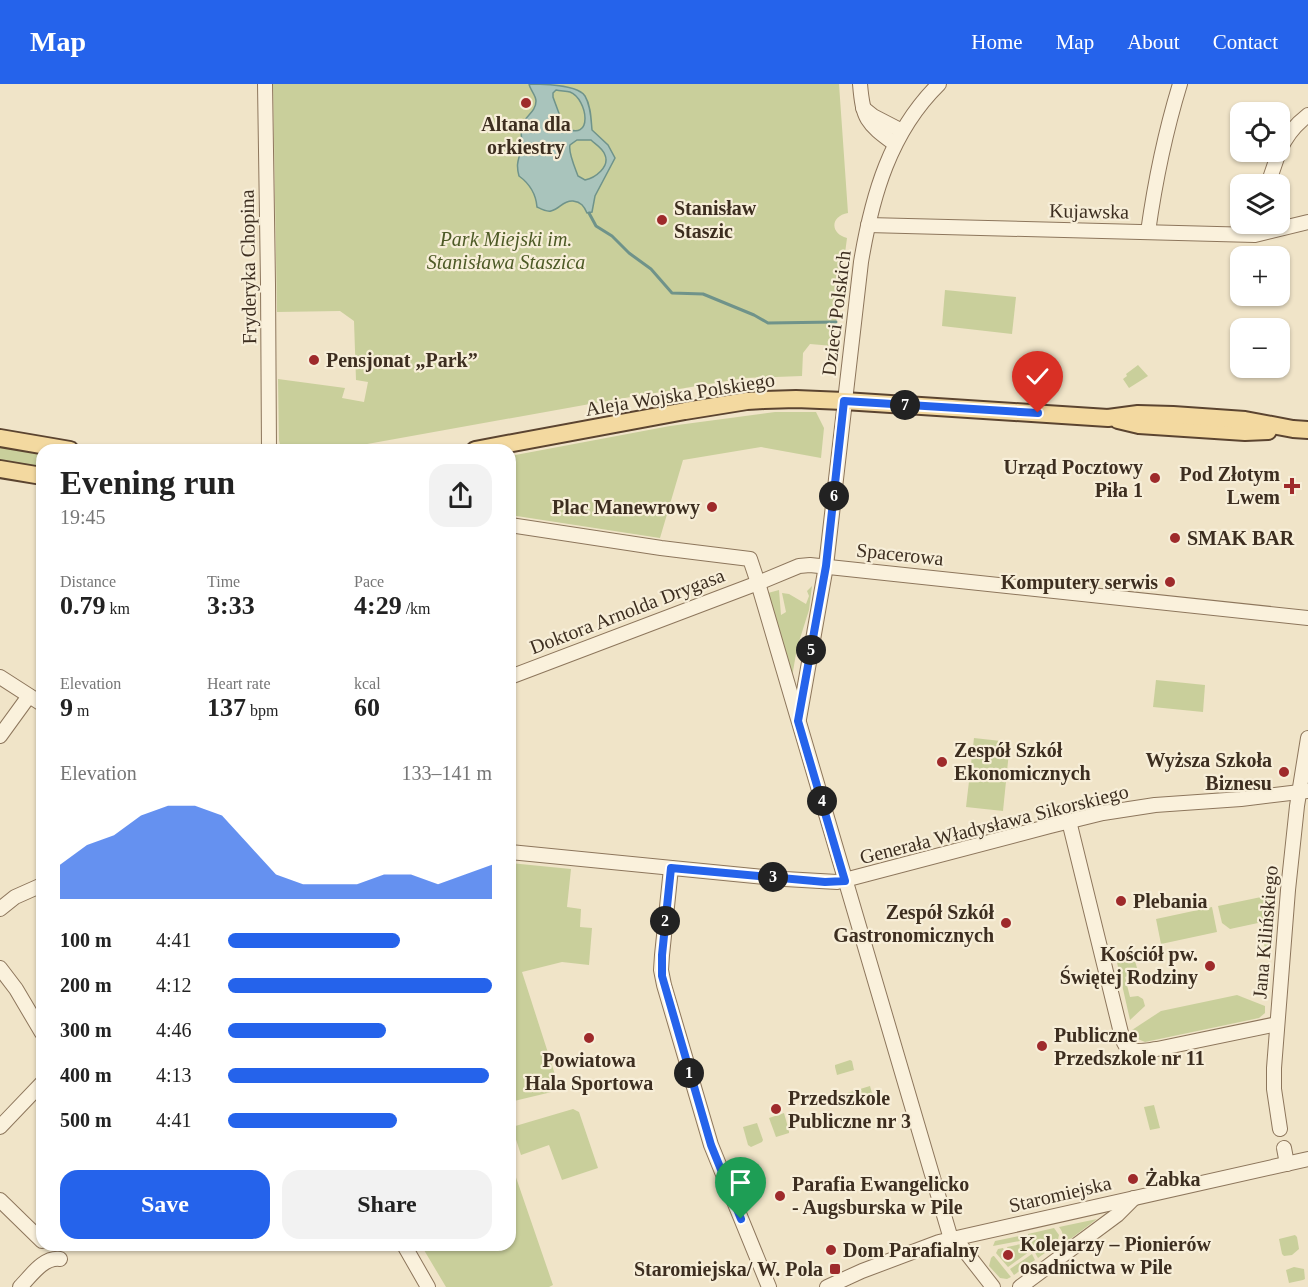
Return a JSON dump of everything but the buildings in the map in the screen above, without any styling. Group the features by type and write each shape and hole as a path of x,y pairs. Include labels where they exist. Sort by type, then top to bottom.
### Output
{"main road":[{"name":"Aleja Wojska Polskiego","path":"507,444 747,401 796,399 1108,418 1139,425 1190,429 1245,432 1300,429"},
{"path":"0,438 36,444"},
{"path":"0,469 36,475"}],"street":[{"name":"Fryderyka Chopina","path":"265,84 269,444"},
{"path":"860,84 864,115 871,125 895,144"},
{"name":"Dzieci Polskich","path":"798,721 826,566 861,262 868,225 882,175 895,144 923,101 939,84"},
{"path":"1148,232 1162,152 1180,84"},
{"path":"862,107 873,116 902,131"},
{"path":"1290,132 1308,115"},
{"name":"Kujawska","path":"1290,224 1308,222"},
{"name":"Kujawska","path":"868,225 1148,232 1230,230"},
{"path":"516,526 650,547 750,559 951,1239 961,1246 993,1287"},
{"name":"Spacerowa","path":"758,583 799,567 826,566 1308,618"},
{"name":"Doktora Arnolda Drygasa","path":"516,675 758,583"},
{"path":"0,677 36,700"},
{"path":"0,736 29,696"},
{"name":"Jana Kilińskiego","path":"1280,1129 1274,1089 1277,1024 1288,890 1304,792 1308,738"},
{"name":"Generała Władysława Sikorskiego","path":"516,853 825,882 845,881 1069,821 1155,805 1241,800 1304,792"},
{"path":"1069,821 1124,1045 1128,1049 1137,1051 1156,1049 1277,1024"},
{"path":"671,868 661,970 664,985 711,1145 769,1287"},
{"path":"0,909 15,897 36,888"},
{"path":"0,968 16,989 36,1023"},
{"path":"0,1127 36,1089"},
{"path":"1284,1148 1287,1164"},
{"name":"Staromiejska","path":"827,1287 928,1245 1308,1159"},
{"path":"1020,1287 1117,1215 1135,1197"},
{"path":"0,1200 36,1236"},
{"path":"20,1287 46,1262 55,1258 60,1259 52,1251"},
{"path":"407,1251 428,1287"}],"green space":[{"name":"Park Miejski im. Stanisława Staszica","path":"273,84 839,84 848,213 838,218 834,225 837,233 847,238 833,346 810,344 803,353 802,376 745,378 367,444 280,444 278,379 345,388 342,398 364,402 368,382 356,380 354,321 340,311 277,312"},
{"path":"945,290 1016,297 1012,334 942,326"},
{"path":"1138,365 1148,376 1129,388 1123,379"},
{"path":"775,412 816,412 824,428 821,458 761,447 683,460 660,538 516,516 516,455 670,426"},
{"path":"0,444 36,450 36,469 0,463"},
{"path":"812,586 809,610 797,648 792,677 768,593 779,590 781,615 786,612 782,593 789,594 806,604 809,596 807,591"},
{"path":"1156,680 1205,685 1203,712 1153,707"},
{"path":"974,738 1010,742 1003,811 966,807"},
{"path":"516,864 571,869 567,907 581,909 580,927 592,928 589,965 562,962 522,972 560,1090 516,1101"},
{"path":"1276,894 1272,920 1230,929 1222,923 1218,906"},
{"path":"1212,907 1217,932 1161,944 1156,919"},
{"path":"1272,929 1269,952 1261,941 1261,933"},
{"path":"1116,958 1135,961 1137,968 1133,974 1125,977 1130,997 1138,996 1143,999 1145,1006 1130,1020"},
{"path":"1268,962 1266,995 1263,994 1261,982 1263,965"},
{"path":"1237,995 1265,1006 1265,1013 1259,1018 1145,1042 1133,1037 1132,1030 1161,1011"},
{"path":"850,1060 854,1070 837,1075 835,1065"},
{"path":"870,1086 874,1100 852,1107 847,1093"},
{"path":"1154,1105 1160,1128 1150,1130 1144,1107"},
{"path":"573,1109 579,1112 598,1168 562,1180 549,1145 521,1155 516,1139 516,1126"},
{"path":"784,1113 789,1133 776,1137 769,1118"},
{"path":"757,1123 763,1140 751,1147 748,1145 743,1127"},
{"path":"516,1177 553,1285 549,1287 446,1287 425,1251 516,1251"},
{"path":"1097,1219 1061,1246 1063,1236 1059,1227"},
{"path":"1054,1228 1059,1235 1057,1244 1038,1258 1031,1246 1028,1234"},
{"path":"1024,1235 1025,1240 993,1246 995,1241"},
{"path":"1295,1235 1299,1249 1292,1255 1284,1256 1279,1239"},
{"path":"1026,1243 1029,1252 1008,1267 996,1253 998,1249 1003,1248 1008,1258 1010,1256 1007,1247"},
{"path":"1032,1254 1035,1260 1014,1275 1010,1269"},
{"path":"993,1256 1011,1277 1000,1278 989,1266"},
{"path":"1294,1267 1304,1269 1305,1279 1289,1283 1286,1270"}],"water":[{"path":"529,84 575,89 581,92 587,100 592,130 608,145 615,158 595,196 592,212 587,213 582,205 573,201 551,211 540,209 537,207 534,194 529,186 519,176 521,127 536,105","holes":["556,90 570,92 581,103 585,118 580,130 574,131 564,127 553,97","577,140 591,140 603,150 606,159 604,168 585,180 578,176 570,152 570,145"]}],"waterway":[{"path":"589,213 596,226 612,236 629,253 651,269 672,293 703,294 768,323 836,322"}],"place":[{"name":"Altana dla orkiestry","path":"526,103"},
{"name":"Stanisław Staszic","path":"662,220"},
{"name":"Pensjonat „Park”","path":"314,360"},
{"name":"Urząd Pocztowy Piła 1","path":"1155,478"},
{"name":"Pod Złotym Lwem","path":"1292,486"},
{"name":"Plac Manewrowy","path":"712,507"},
{"name":"SMAK BAR","path":"1175,538"},
{"name":"Komputery serwis","path":"1170,582"},
{"name":"Zespół Szkół Ekonomicznych","path":"942,762"},
{"name":"Wyższa Szkoła Biznesu","path":"1284,772"},
{"name":"Plebania","path":"1121,901"},
{"name":"Zespół Szkół Gastronomicznych","path":"1006,923"},
{"name":"Kościół pw. Świętej Rodziny","path":"1210,966"},
{"name":"Powiatowa Hala Sportowa","path":"589,1038"},
{"name":"Publiczne Przedszkole nr 11","path":"1042,1046"},
{"name":"Przedszkole Publiczne nr 3","path":"776,1109"},
{"name":"Żabka","path":"1133,1179"},
{"name":"Parafia Ewangelicko - Augsburska w Pile","path":"780,1196"},
{"name":"Dom Parafialny","path":"831,1250"},
{"name":"Kolejarzy – Pionierów osadnictwa w Pile","path":"1008,1255"},
{"name":"Staromiejska/ W. Pola","path":"835,1269"}],"route":[{"path":"741,1219 711,1145 662,976 671,868 825,882 845,881 798,721 826,566 844,401 1038,413"}]}
